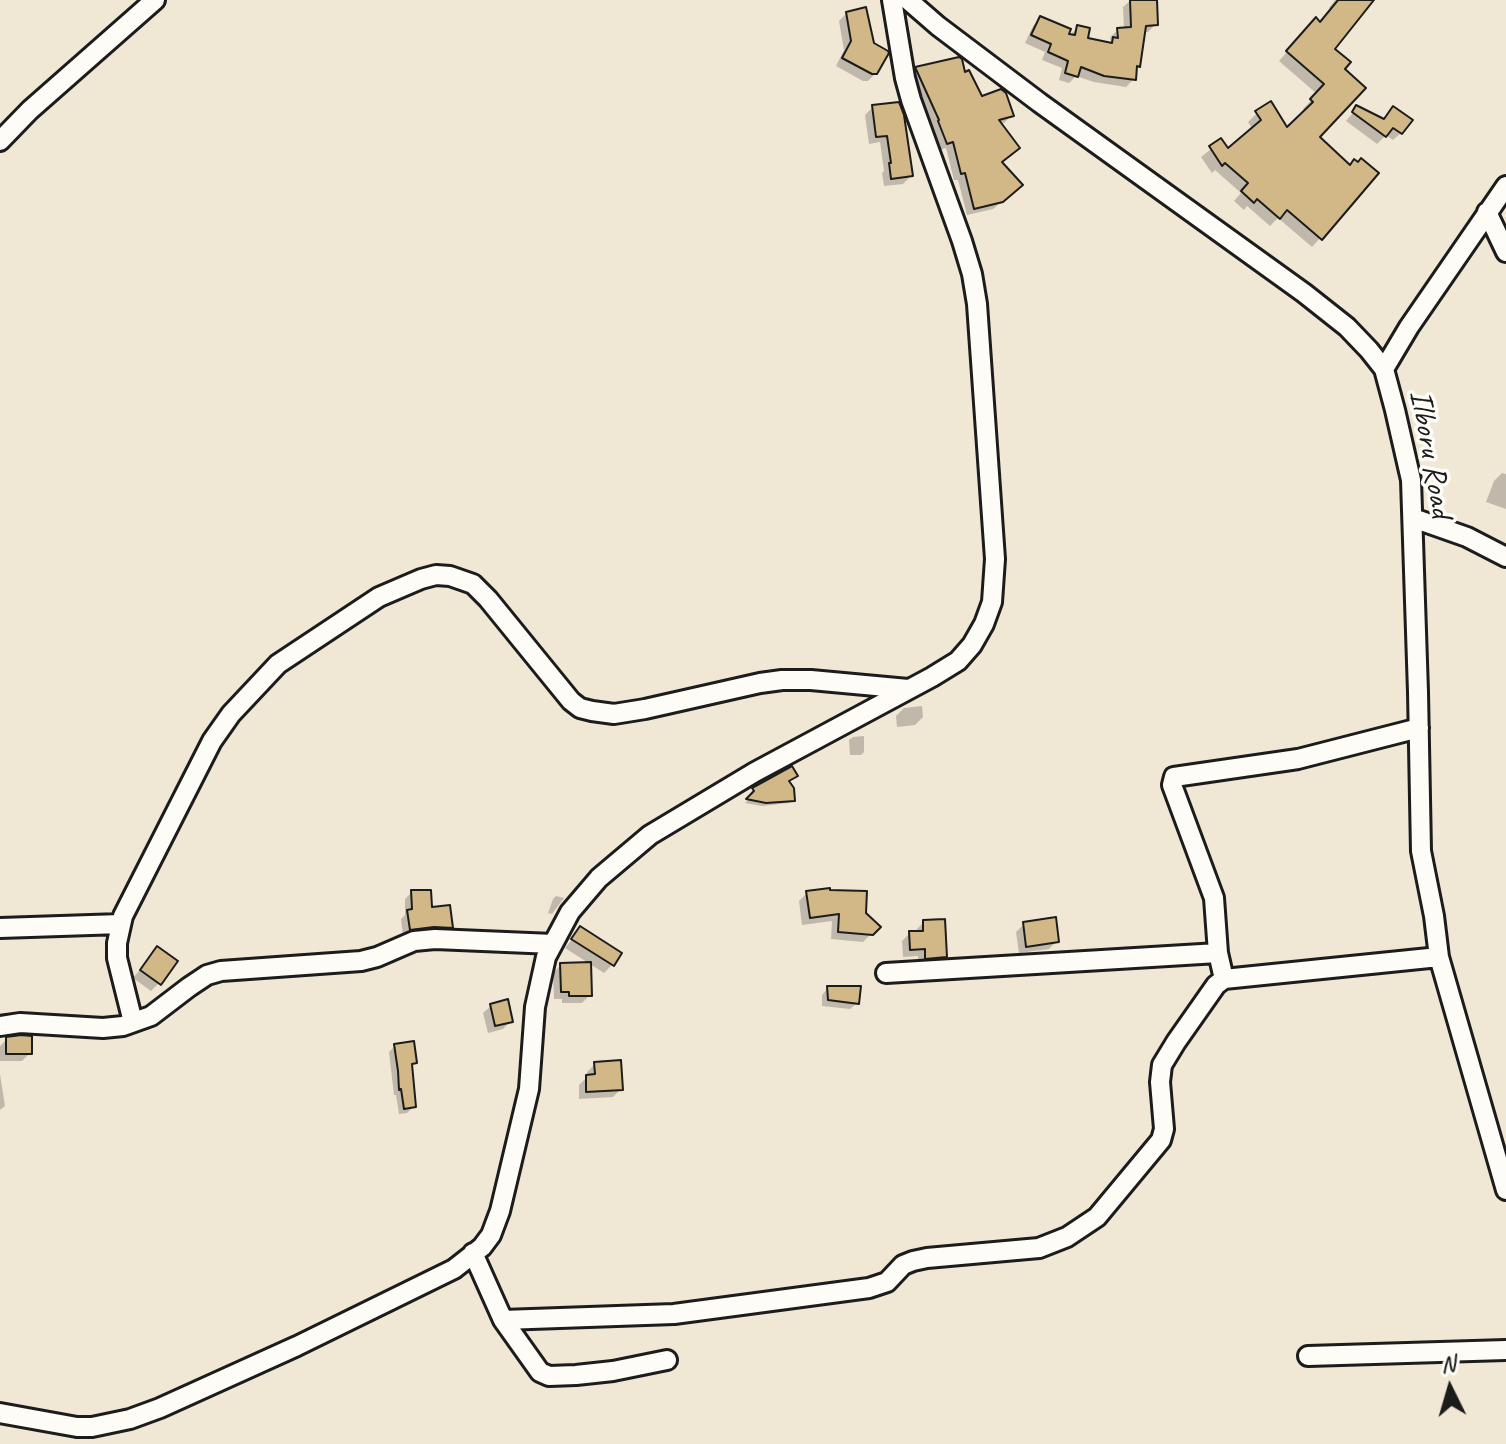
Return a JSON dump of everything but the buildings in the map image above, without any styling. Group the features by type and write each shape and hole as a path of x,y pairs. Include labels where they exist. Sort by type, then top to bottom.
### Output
{"street":[{"path":"0,141 30,110 155,0"},
{"path":"0,1413 77,1427 92,1427 140,1415 201,1390 429,1282 454,1269 482,1247 491,1235 500,1211 529,1089 535,1007 546,957 570,912 599,878 650,835 755,772 932,677 958,661 972,645 992,602 995,559 977,304 972,274 952,212 911,100 892,0"},
{"name":"Ilboru Road","path":"908,0 1040,103 1304,293 1347,327 1384,369 1411,480 1421,851 1439,957 1506,1190"},
{"path":"1384,369 1409,327 1506,186"},
{"path":"1487,212 1506,252"},
{"path":"1413,518 1467,537 1506,557"},
{"path":"133,1022 117,958 123,916 212,741 231,714 278,664 379,597 436,575 473,584 571,701 580,708 592,711 614,714 645,709 782,680 908,689"},
{"path":"1224,979 1218,953 1214,898 1172,785 1174,777 1298,759 1419,728"},
{"path":"0,928 121,924"},
{"path":"0,1026 20,1023 103,1028 123,1026 151,1016 207,975 221,971 361,961 414,941 435,939 553,944"},
{"path":"886,973 1218,953"},
{"path":"503,1320 674,1314 869,1288 887,1282 903,1265 913,1261 1039,1248 1067,1237 1097,1217 1161,1140 1164,1129 1160,1082 1162,1065 1216,985 1224,979 1439,957"},
{"path":"473,1253 503,1320 540,1372 549,1376 613,1371 667,1360"},
{"path":"1308,1356 1506,1350"}]}
